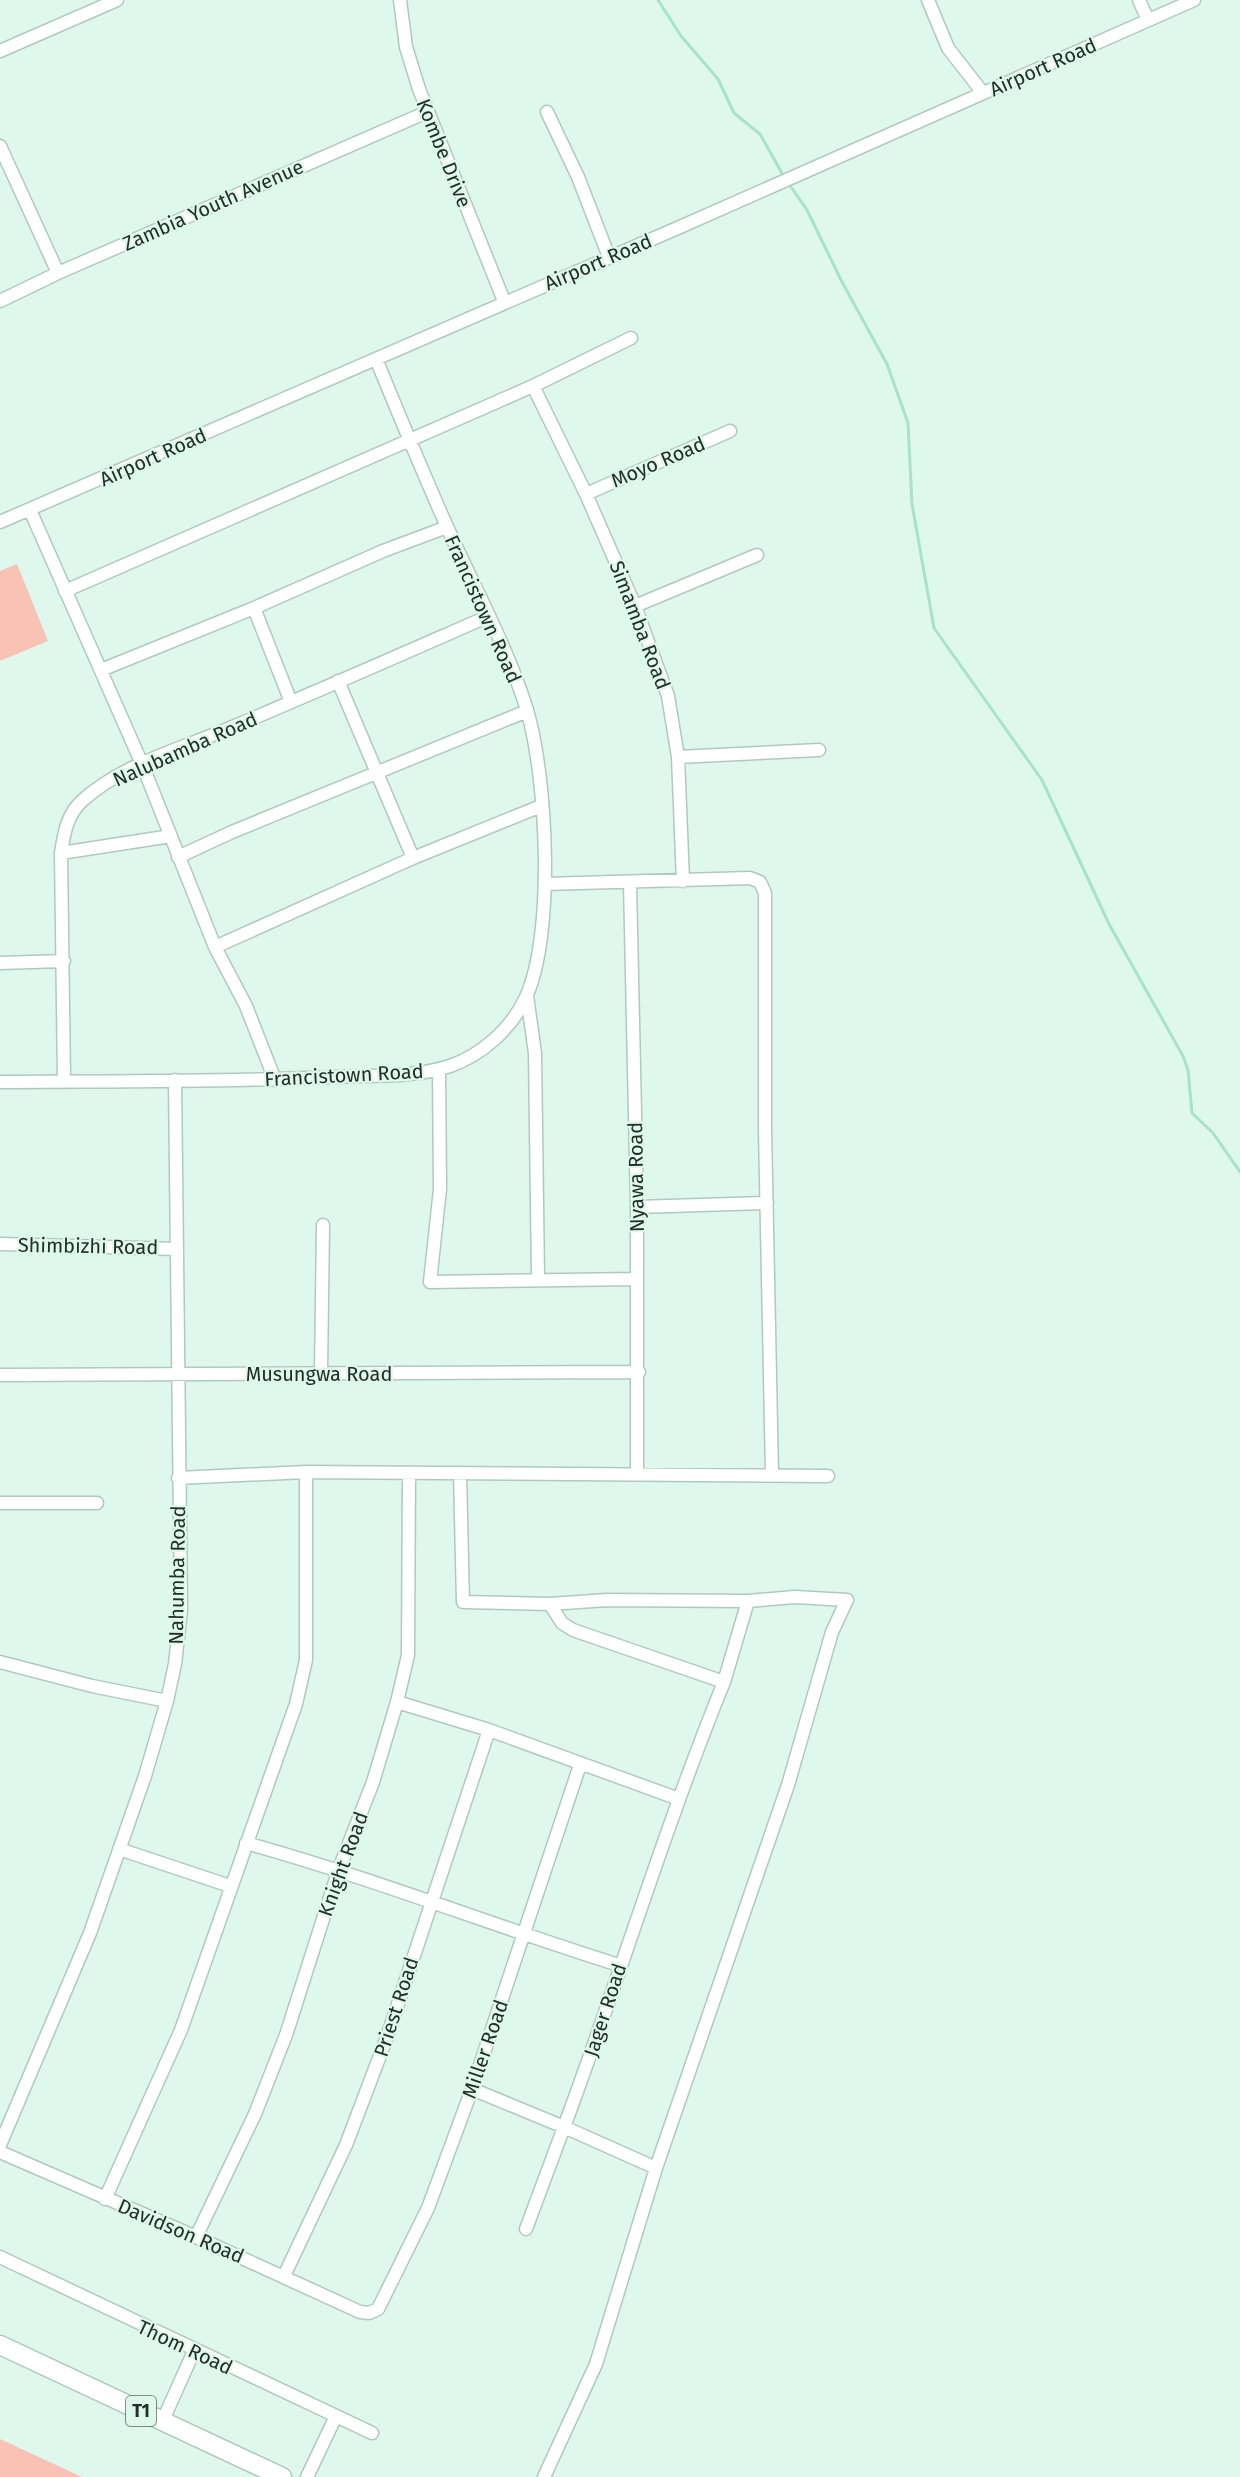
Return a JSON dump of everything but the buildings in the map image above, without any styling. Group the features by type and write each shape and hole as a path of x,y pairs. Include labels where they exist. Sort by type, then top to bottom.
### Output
{"highway":[{"name":"T1","path":"0,2345 282,2477"}],"street":[{"path":"0,51 117,0"},
{"name":"Kombe Drive","path":"400,0 405,47 427,112 504,302"},
{"path":"928,0 948,48 983,93"},
{"path":"1139,0 1148,20"},
{"name":"Airport Road","path":"0,522 1194,0"},
{"name":"Zambia Youth Avenue","path":"0,301 58,273 427,112"},
{"path":"547,112 578,177 609,257"},
{"path":"1,151 58,273"},
{"path":"65,591 533,386 631,338"},
{"name":"Francistown Road","path":"0,1082 275,1080 388,1076 439,1069 461,1061 496,1038 513,1019 527,996 533,980 541,939 544,884 542,806 527,711 489,616 447,527 376,358"},
{"name":"Simamba Road","path":"533,386 586,494 635,606 668,696 678,757 683,881"},
{"name":"Moyo Road","path":"586,494 730,431"},
{"path":"30,510 142,764 215,947 246,1006 275,1080"},
{"path":"101,670 254,608 345,567 447,527"},
{"path":"635,606 757,555"},
{"path":"254,608 291,702"},
{"name":"Nalubamba Road","path":"64,1082 61,853 67,820 81,801 142,764 489,616"},
{"path":"338,681 413,858"},
{"path":"178,857 527,711"},
{"path":"678,757 819,750"},
{"path":"215,947 413,858 542,806"},
{"path":"61,853 171,836"},
{"path":"544,884 750,878 760,882 765,893 772,1474"},
{"name":"Nyawa Road","path":"630,882 637,1207 635,1279 639,1372 637,1473"},
{"path":"0,963 64,961"},
{"path":"527,996 535,1053 538,1278"},
{"path":"439,1069 440,1189 430,1282 538,1278 635,1279"},
{"name":"Nahumba Road","path":"0,2145 90,1933 145,1776 167,1701 175,1664 181,1610 176,1080"},
{"path":"637,1207 767,1203"},
{"path":"321,1372 323,1225"},
{"name":"Shimbizhi Road","path":"0,1244 177,1249"},
{"name":"Musungwa Road","path":"0,1375 639,1372"},
{"path":"178,1478 306,1472 828,1476"},
{"path":"105,2199 181,2030 296,1704 306,1660 306,1472"},
{"name":"Knight Road","path":"196,2237 255,2114 286,2035 339,1869 373,1782 397,1702 408,1655 410,1473"},
{"path":"460,1473 463,1602 550,1604 643,1599 748,1601 795,1597 847,1600 832,1632 788,1785 656,2168 596,2364 544,2477"},
{"path":"0,1503 96,1503"},
{"name":"Jager Road","path":"526,2229 601,2028 619,1965 679,1799 724,1682 748,1601"},
{"path":"550,1604 562,1623 573,1630 724,1682"},
{"path":"0,1662 92,1686 167,1701"},
{"path":"397,1702 489,1730 580,1765 679,1799"},
{"name":"Priest Road","path":"284,2276 346,2145 387,2037 489,1730"},
{"name":"Miller Road","path":"360,2312 369,2313 378,2309 428,2208 472,2089 580,1765"},
{"path":"246,1844 339,1869 523,1935 619,1965"},
{"path":"119,1848 230,1886"},
{"path":"472,2089 656,2168"},
{"name":"Davidson Road","path":"0,2152 284,2276 360,2312"},
{"name":"Thom Road","path":"0,2258 372,2433"},
{"path":"163,2420 194,2351"},
{"path":"307,2477 336,2416"}],"shaded area":[{"path":"17,564 48,641 0,661 0,571"},
{"path":"0,2439 82,2477 0,2477"}],"waterway":[{"path":"658,0 681,36 718,79 734,113 760,134 783,175"},
{"path":"791,187 807,210 842,282 887,364 908,423 912,504 934,628 1042,780 1109,924 1183,1056 1188,1070 1192,1113 1213,1133 1240,1172"}]}
